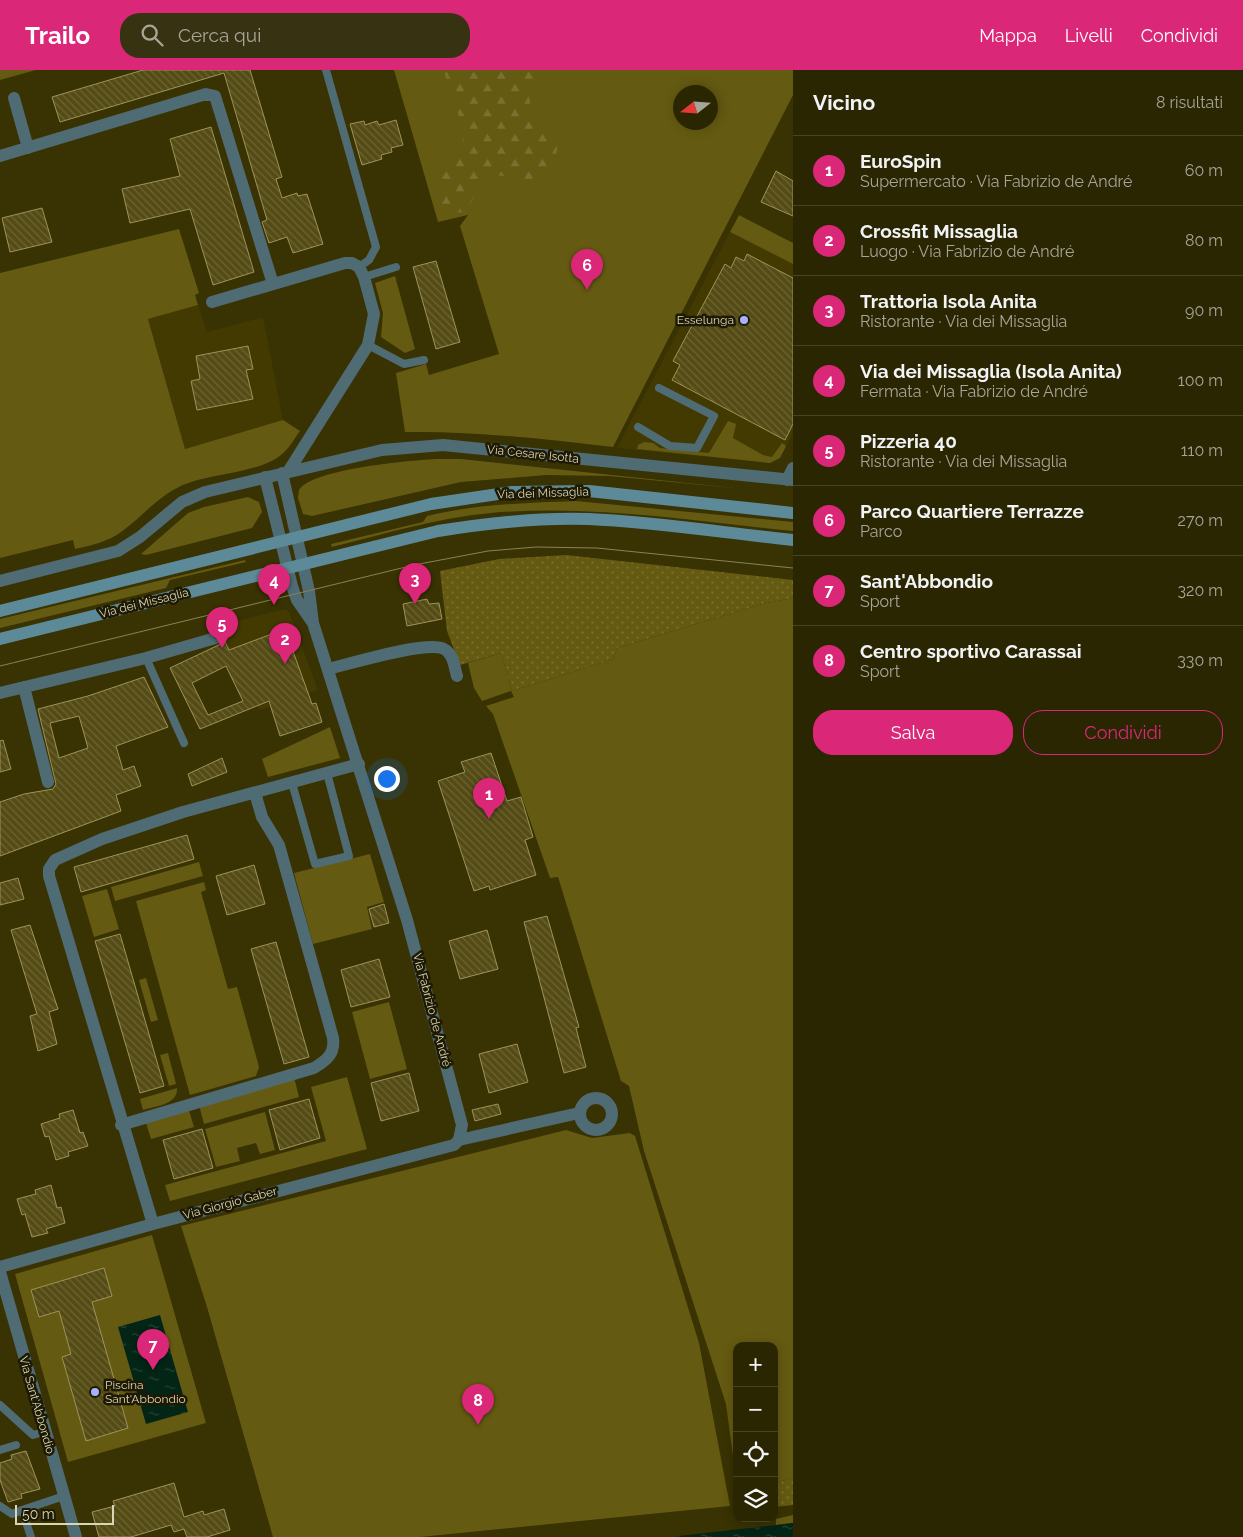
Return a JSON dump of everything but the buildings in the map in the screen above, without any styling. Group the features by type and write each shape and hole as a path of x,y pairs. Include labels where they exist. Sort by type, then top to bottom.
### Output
{"main road":[{"name":"Via dei Missaglia","path":"0,611 431,504 512,492 589,491 793,514"},
{"name":"Via dei Missaglia","path":"0,639 303,564 438,532 476,525 536,520 590,519 793,540"}],"street":[{"path":"0,156 206,94 215,96 273,284"},
{"path":"14,98 28,148"},
{"path":"0,581 118,551 190,498 285,472 368,344 374,314 361,272 352,263 345,263 212,302"},
{"name":"Via Cesare Isotta","path":"285,472 382,450 443,445 790,480"},
{"path":"790,480 793,468"},
{"path":"285,472 303,564"},
{"path":"265,477 287,568"},
{"name":"Via Fabrizio de André","path":"303,564 313,623 407,920 460,1116 462,1125 459,1140"},
{"name":"Via Fabrizio de André","path":"287,568 297,600 313,623"},
{"path":"0,693 146,658 219,637"},
{"path":"328,669 427,646 444,649 451,655 457,676"},
{"path":"24,687 48,782"},
{"path":"153,1224 121,1125 49,876 49,870 55,860 102,839 183,812 359,764"},
{"path":"121,1125 314,1068 331,1056 334,1046 333,1038 279,845 262,817 256,793"},
{"path":"459,1140 579,1113"},
{"name":"Via Giorgio Gaber","path":"0,1267 153,1224 454,1145 459,1140"},
{"name":"Via Sant'Abbondio","path":"0,1272 6,1318 76,1537"}],"lane":[{"path":"326,70 376,247 361,272"},
{"path":"361,272 396,268"},
{"path":"368,344 404,364 424,360"},
{"path":"638,427 670,446 697,448 714,416 660,388"},
{"path":"146,658 184,743"},
{"path":"292,782 315,864 349,856 327,773"},
{"path":"0,1405 33,1435 44,1432"},
{"path":"0,1450 16,1445"},
{"path":"0,1506 12,1514 64,1496"},
{"path":"22,1510 31,1537"}],"shaded area":[{"path":"730,232 793,264 793,433 784,451 780,458 770,463 617,448"},
{"path":"198,305 207,332 263,317 283,420 185,449 148,319"},
{"path":"285,609 289,612 318,690 260,710 217,626"}],"green space":[{"path":"0,70 36,70 0,80"},
{"path":"394,70 793,70 793,95 613,447 483,434 405,432 396,373 426,364 429,375 499,354 460,226 468,215 438,222"},
{"path":"443,70 540,70 528,88 530,106 537,120 548,124 558,145 552,172 522,187 507,176 487,175 465,212 450,213 439,200 440,175 464,147 457,106"},
{"path":"739,215 793,243 793,264 730,232"},
{"path":"179,229 199,293 195,295 198,305 148,319 185,449 283,420 300,431 286,450 271,461 246,470 190,482 179,487 162,498 115,536 105,541 75,549 73,540 0,558 0,273"},
{"path":"395,276 415,349 405,353 381,337 383,313 375,283"},
{"path":"728,421 736,424 733,438 763,455 772,457 782,443 786,446 780,458 770,463 637,449 638,445 644,442 653,443 660,448 709,453"},
{"path":"438,459 461,459 744,489 609,476 546,475 461,482 312,516 303,514 298,498 299,490 307,483 322,476 363,467"},
{"path":"248,497 259,502 262,512 252,528 146,555 141,554 188,513 204,507"},
{"path":"576,501 793,522 793,531 605,512 529,511 471,515 411,527 332,547 331,544 423,522 427,516 445,512 501,505"},
{"path":"566,555 793,580 793,598 762,604 617,648 614,659 512,691 501,653 460,665 447,631 440,571 499,559"},
{"path":"245,560 246,562 170,580 166,588 0,628 0,619"},
{"path":"793,598 793,1478 778,1482 778,1342 733,1342 733,1456 726,1404 644,1151 629,1086 621,1081 558,877 550,878 493,714 486,706 514,697 511,691 482,701 474,688 468,663 501,653 512,691 614,659 617,648 762,604"},
{"path":"330,727 340,758 268,777 262,759"},
{"path":"370,854 384,902 367,907 372,929 313,944 294,873"},
{"path":"199,862 203,876 115,901 111,887"},
{"path":"204,882 206,890 201,892 228,989 237,987 259,1067 256,1076 190,1095 136,901"},
{"path":"107,889 119,929 94,937 82,896"},
{"path":"146,978 158,1020 151,1022 139,980"},
{"path":"389,1002 407,1069 370,1079 352,1012"},
{"path":"168,1053 176,1084 169,1086 160,1055"},
{"path":"294,1077 299,1097 204,1124 199,1105"},
{"path":"347,1077 367,1149 170,1201 165,1185 326,1141 311,1087"},
{"path":"177,1088 174,1098 170,1101 160,1106 143,1110 140,1099"},
{"path":"188,1107 194,1127 151,1139 145,1120"},
{"path":"265,1112 275,1150 260,1154 256,1143 237,1148 240,1161 216,1167 205,1129"},
{"path":"566,1130 592,1138 630,1133 635,1136 699,1343 730,1506 420,1537 273,1537 207,1307 181,1226"},
{"path":"152,1235 206,1423 68,1462 15,1274"},
{"path":"793,1478 793,1505 778,1507 778,1482"},
{"path":"793,1515 793,1523 776,1525 778,1519"}],"water":[{"path":"160,1315 188,1412 146,1424 118,1327"},
{"path":"793,1523 793,1537 670,1537 776,1525"}],"tram line":[{"path":"0,666 414,565 488,551 536,547 597,548 793,568"}],"place":[{"name":"Parco Quartiere Terrazze","path":"587,290"},
{"name":"Esselunga","path":"744,320"},
{"name":"Trattoria Isola Anita","path":"415,604"},
{"name":"Via dei Missaglia (Isola Anita)","path":"274,605"},
{"name":"Pizzeria 40","path":"222,648"},
{"name":"Crossfit Missaglia","path":"285,664"},
{"name":"EuroSpin","path":"489,819"},
{"name":"Sant'Abbondio","path":"153,1370"},
{"name":"Piscina Sant'Abbondio","path":"95,1392"},
{"name":"Centro sportivo Carassai","path":"478,1425"}]}
